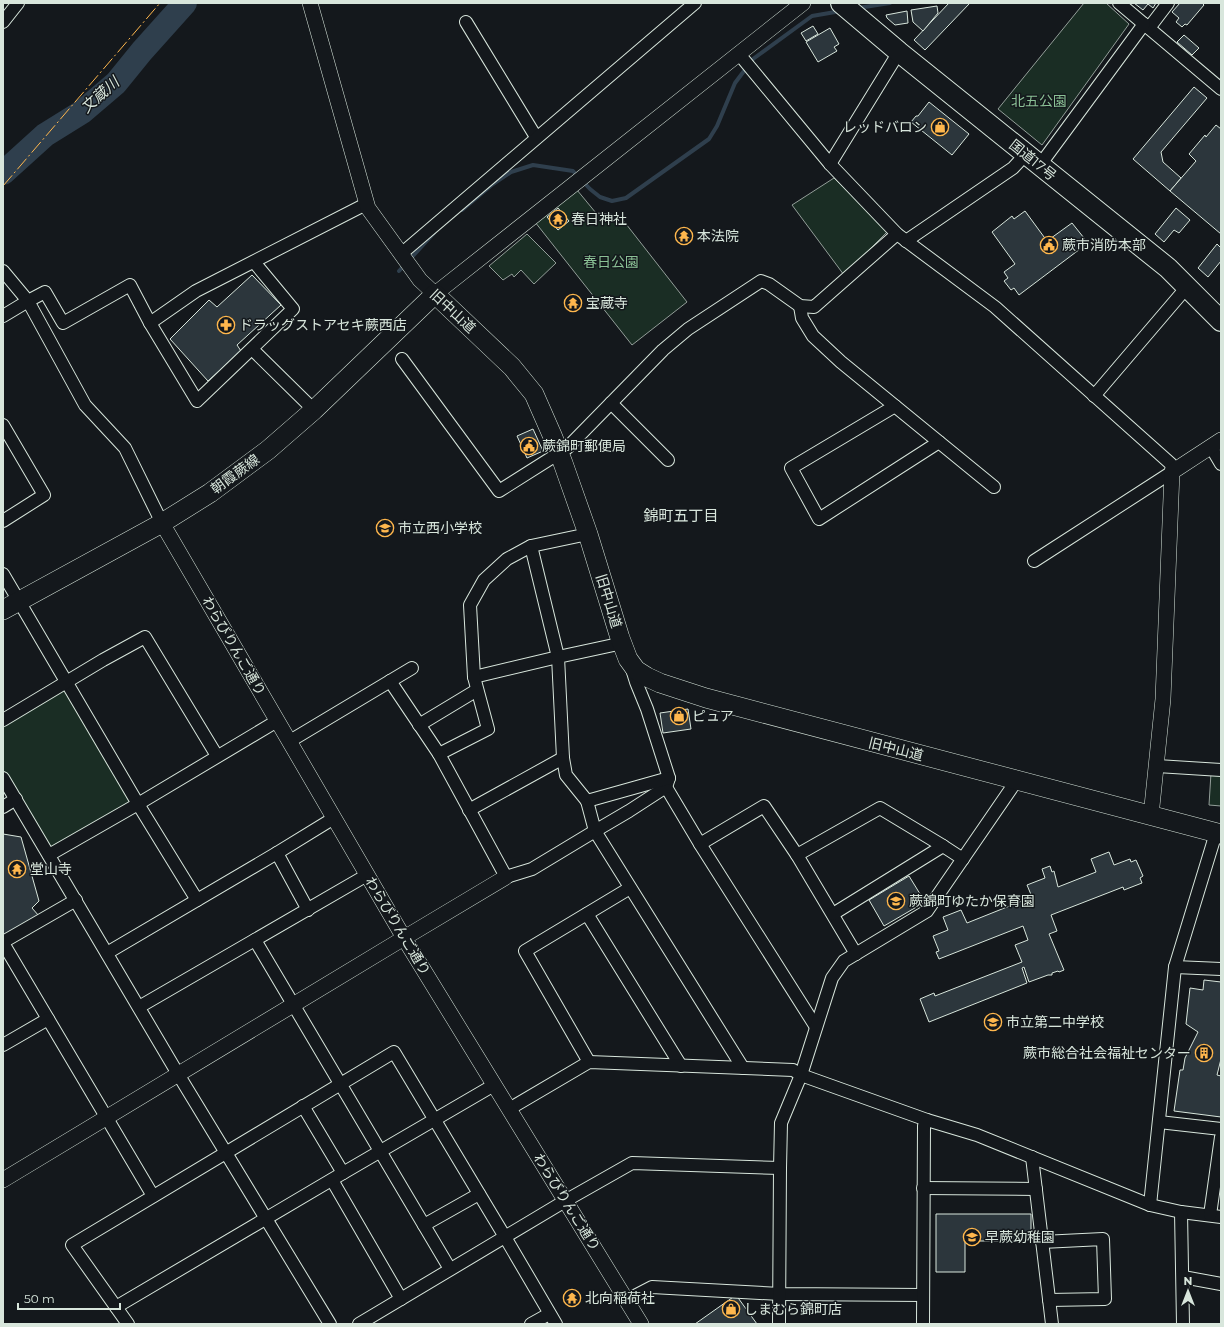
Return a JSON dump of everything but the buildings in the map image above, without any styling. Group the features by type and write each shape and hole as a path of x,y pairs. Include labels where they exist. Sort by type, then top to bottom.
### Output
{"highway":[{"name":"国道17号","path":"846,7 899,52 1168,268 1221,321"}],"main road":[{"name":"朝霞蕨線","path":"3,610 162,523 210,493 268,450 314,410 435,294"},
{"name":"旧中山道","path":"435,294 512,367 534,394 559,453 588,534 626,651 636,670 660,684 706,698 1219,833"}],"street":[{"path":"3,22 18,3"},
{"name":"旧中山道","path":"310,3 366,204 381,228 420,280 435,294"},
{"path":"401,254 536,137 695,3"},
{"path":"435,294 588,173 742,57 803,3"},
{"path":"1119,3 1221,90"},
{"path":"402,359 499,491 567,448 663,350 688,329 761,281 769,284 800,306 814,307 901,238 1013,168 1033,160 1168,3"},
{"path":"466,22 536,137"},
{"path":"830,164 899,52"},
{"path":"742,57 830,164 901,238 995,306 1172,468 1163,699 1151,816"},
{"path":"150,324 196,291 366,204"},
{"path":"3,316 45,292 63,323 130,285 150,324 197,400 293,310 254,262"},
{"path":"3,271 28,301 85,405 125,448 162,523"},
{"path":"1094,396 1187,287"},
{"path":"800,306 802,318 813,336 841,362 994,487"},
{"path":"252,348 314,410"},
{"path":"612,403 668,460"},
{"path":"895,406 791,468 819,519 939,442"},
{"path":"3,425 44,495 3,520"},
{"path":"1034,560 1172,468 1216,444 1221,464"},
{"name":"わらびりんご通り","path":"162,523 404,938 641,1324"},
{"path":"439,754 488,729 474,677 470,605 484,580 507,559 531,546 588,534"},
{"path":"531,546 558,657 563,758 566,775 587,801 594,831 743,1068"},
{"path":"3,574 138,804 197,900"},
{"path":"3,720 145,637 217,756"},
{"path":"474,677 558,657 626,651 647,709 667,782 700,844 816,1026"},
{"path":"290,741 412,668"},
{"path":"390,681 439,754 506,877"},
{"path":"419,725 477,690"},
{"path":"49,856 277,720"},
{"path":"469,810 563,758"},
{"path":"1157,766 1221,770"},
{"path":"3,778 178,1074 330,1324"},
{"path":"779,1324 781,1124 801,1075 832,978 844,961 927,911 1017,780"},
{"path":"587,801 667,782"},
{"path":"3,1180 506,877 532,869 629,811 667,782"},
{"path":"3,807 16,799"},
{"path":"700,844 764,806 797,855 856,954"},
{"path":"797,855 880,808 963,859"},
{"path":"107,953 334,818"},
{"path":"1150,1205 1175,967 1219,833"},
{"path":"832,914 943,846"},
{"path":"276,853 308,910"},
{"path":"139,1007 367,875"},
{"path":"589,1062 525,951 630,888"},
{"path":"76,900 3,943 153,1196"},
{"path":"587,914 681,1066"},
{"path":"255,940 450,1269"},
{"path":"1175,967 1221,969"},
{"path":"3,1045 48,1019"},
{"path":"128,1324 72,1245 394,1052 505,1237 552,1319 531,1324"},
{"path":"509,1109 589,1062 793,1070 801,1075 927,1120 977,1135 1150,1205 1181,1212 1216,1216 1221,1137"},
{"path":"116,1308 266,1218 494,1085"},
{"path":"303,1106 343,1173"},
{"path":"923,1324 924,1126 927,1120"},
{"path":"1159,1122 1221,1129"},
{"path":"1032,1157 1052,1324"},
{"path":"359,1324 632,1163 780,1168"},
{"path":"332,1180 401,1299"},
{"path":"923,1188 1036,1189"},
{"path":"424,1225 479,1194"},
{"path":"1181,1212 1183,1324"},
{"path":"1042,1242 1103,1239 1105,1299 1049,1300"},
{"path":"1183,1277 1221,1284"},
{"path":"627,1300 652,1287 780,1294 923,1295"}],"green space":[{"name":"北五公園","path":"1084,3 1106,3 1129,24 1042,145 998,109"},
{"path":"834,178 888,231 844,275 792,205"},
{"name":"春日公園","path":"577,190 596,213 619,215 687,302 632,345 535,222"},
{"path":"527,234 556,263 534,284 521,270 514,277 512,274 503,280 489,266"},
{"path":"67,682 138,804 49,855 3,778 3,720"},
{"path":"1211,773 1221,773 1221,806 1209,805"}],"waterway":[{"name":"文蔵川","path":"3,173 45,135 82,112 116,83 142,51 185,3"},
{"path":"858,8 890,3"},
{"path":"462,210 493,184 511,172 533,165 573,171 600,197 612,201 626,198 709,139 717,126 735,83 753,59 812,16 841,11"},
{"path":"399,271 434,233"}],"power":[{"path":"3,186 160,3"}],"place":[{"name":"レッドバロン","path":"940,127"},
{"name":"春日神社","path":"558,219"},
{"name":"本法院","path":"684,236"},
{"name":"蕨市消防本部","path":"1049,245"},
{"name":"宝蔵寺","path":"573,303"},
{"name":"ドラッグストアセキ蕨西店","path":"226,325"},
{"name":"蕨錦町郵便局","path":"529,446"},
{"name":"市立西小学校","path":"385,528"},
{"name":"ピュア","path":"679,716"},
{"name":"堂山寺","path":"17,869"},
{"name":"蕨錦町ゆたか保育園","path":"896,901"},
{"name":"市立第二中学校","path":"993,1022"},
{"name":"蕨市総合社会福祉センター","path":"1204,1053"},
{"name":"早蕨幼稚園","path":"972,1237"},
{"name":"北向稲荷社","path":"572,1298"},
{"name":"しまむら錦町店","path":"731,1309"}],"district":[{"name":"錦町五丁目","path":"681,516"}]}
